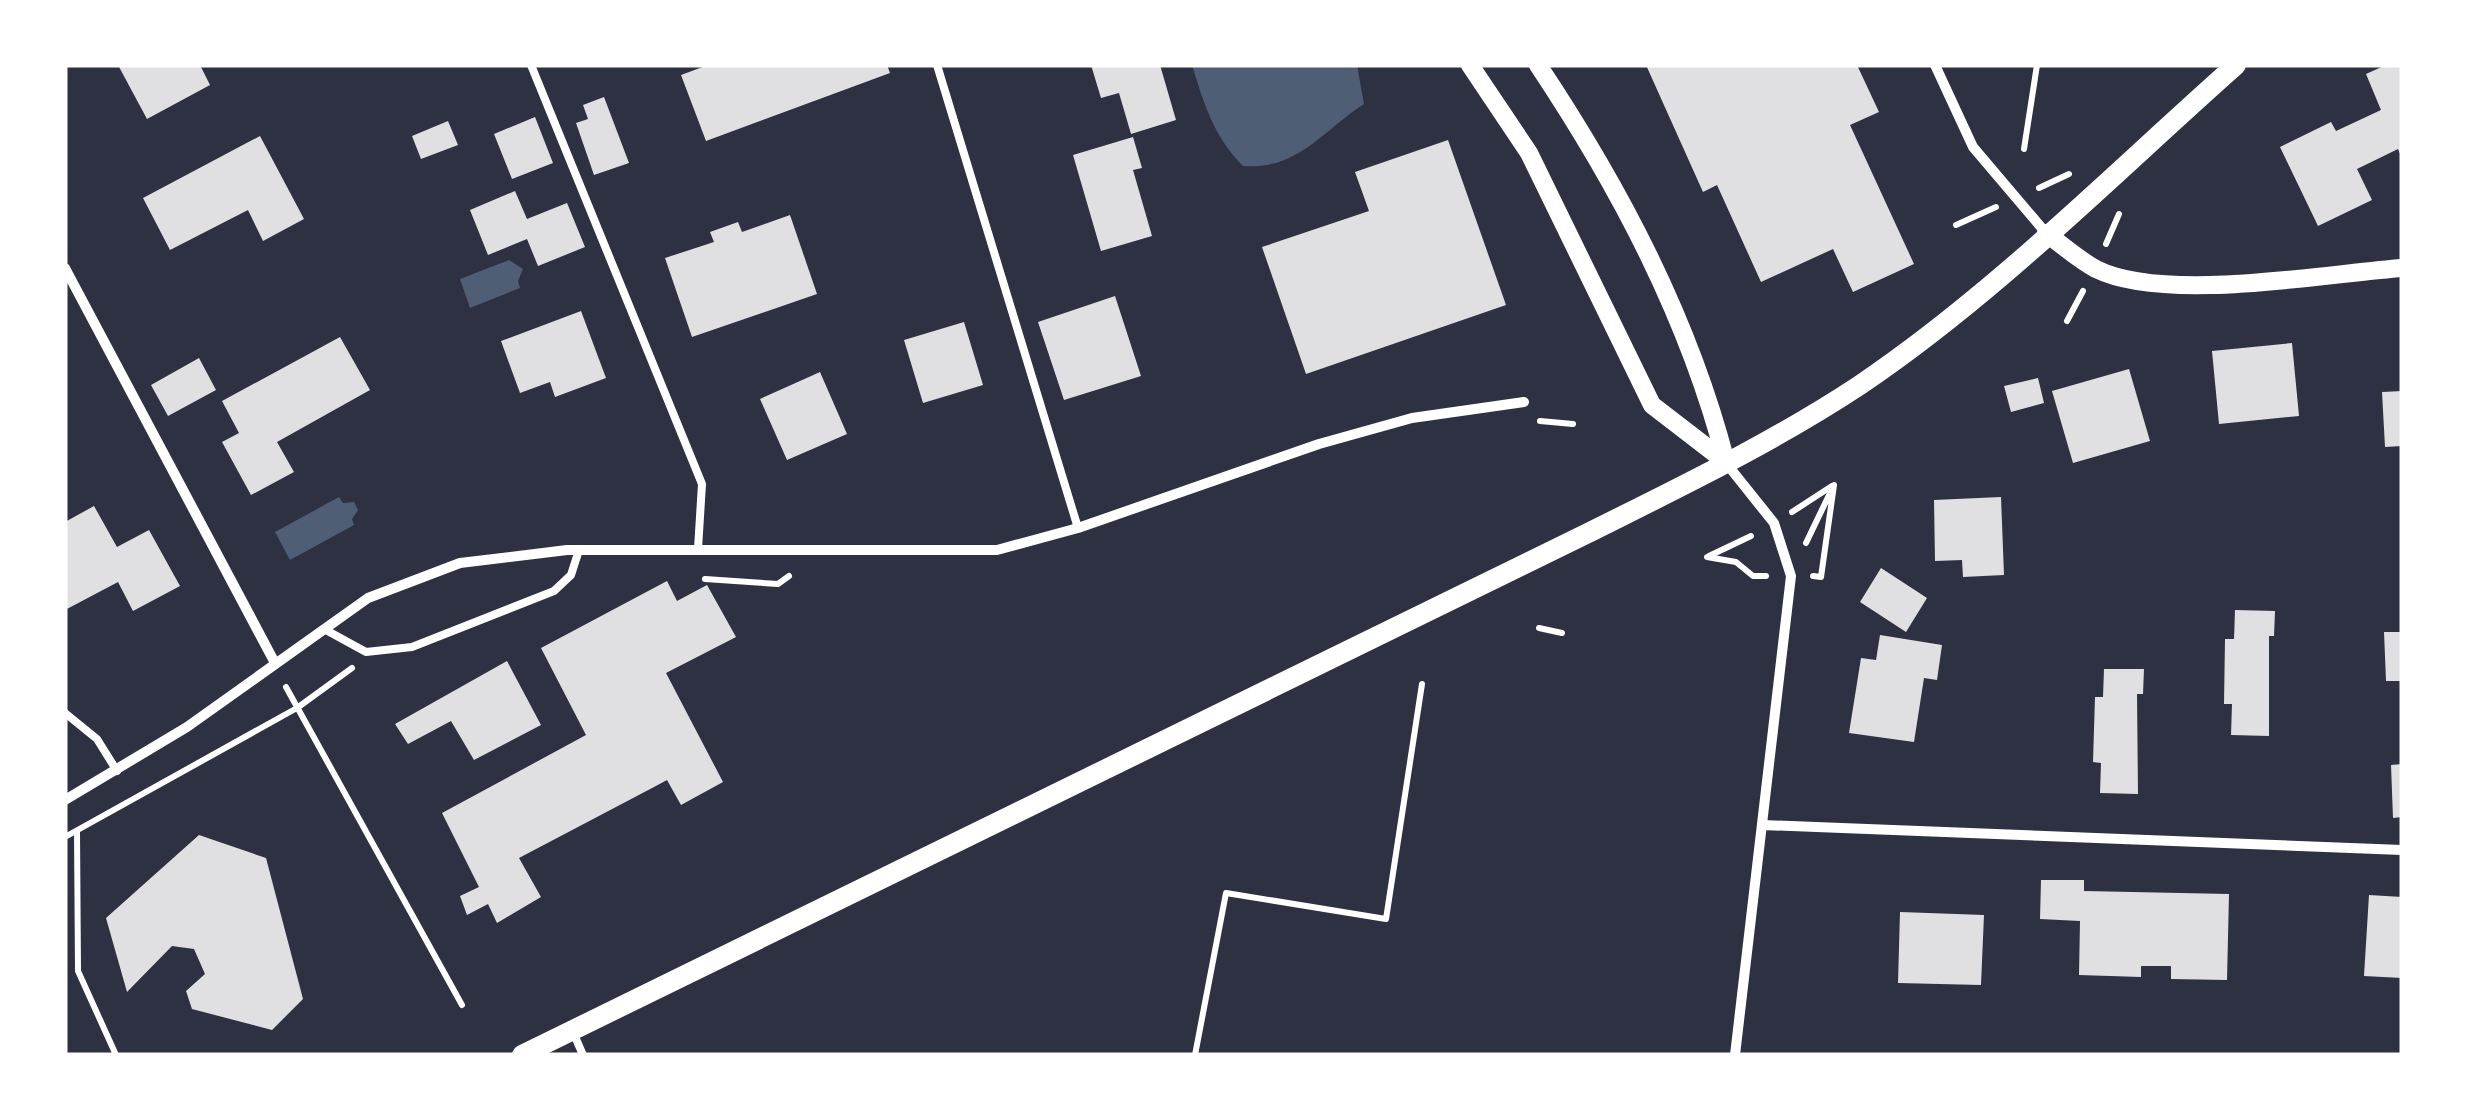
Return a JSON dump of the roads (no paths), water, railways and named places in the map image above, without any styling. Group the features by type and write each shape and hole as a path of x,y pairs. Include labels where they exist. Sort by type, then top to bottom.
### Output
{"main road":[{"path":"522,1055 1726,462 1859,385 1993,282 2236,65"}],"street":[{"path":"1470,65 1530,154 1652,405 1726,462 1774,524 1791,576 1735,1055"},
{"path":"1538,65 1628,214 1685,331 1706,384 1726,462"},
{"path":"1935,65 1973,147 2046,233 2095,268 2143,282 2217,284 2402,268"},
{"path":"65,268 274,663"},
{"path":"65,800 116,772 368,598 460,563 579,550 997,550 1078,528 1356,433 1466,407 1524,402"},
{"path":"1763,824 2402,850"}],"lane":[{"path":"530,65 702,484 698,548"},
{"path":"937,65 1078,528"},
{"path":"324,629 366,652 412,648 554,591 571,575 579,550"},
{"path":"65,713 97,739 116,772"},
{"path":"573,1032 583,1055"}],"water":[{"path":"1192,65 1357,65 1364,104 1294,156 1262,166 1243,166 1217,132"},
{"path":"509,260 523,269 518,281 520,288 470,308 460,279"},
{"path":"339,497 343,503 354,502 358,510 352,519 354,525 290,560 275,532"}]}
